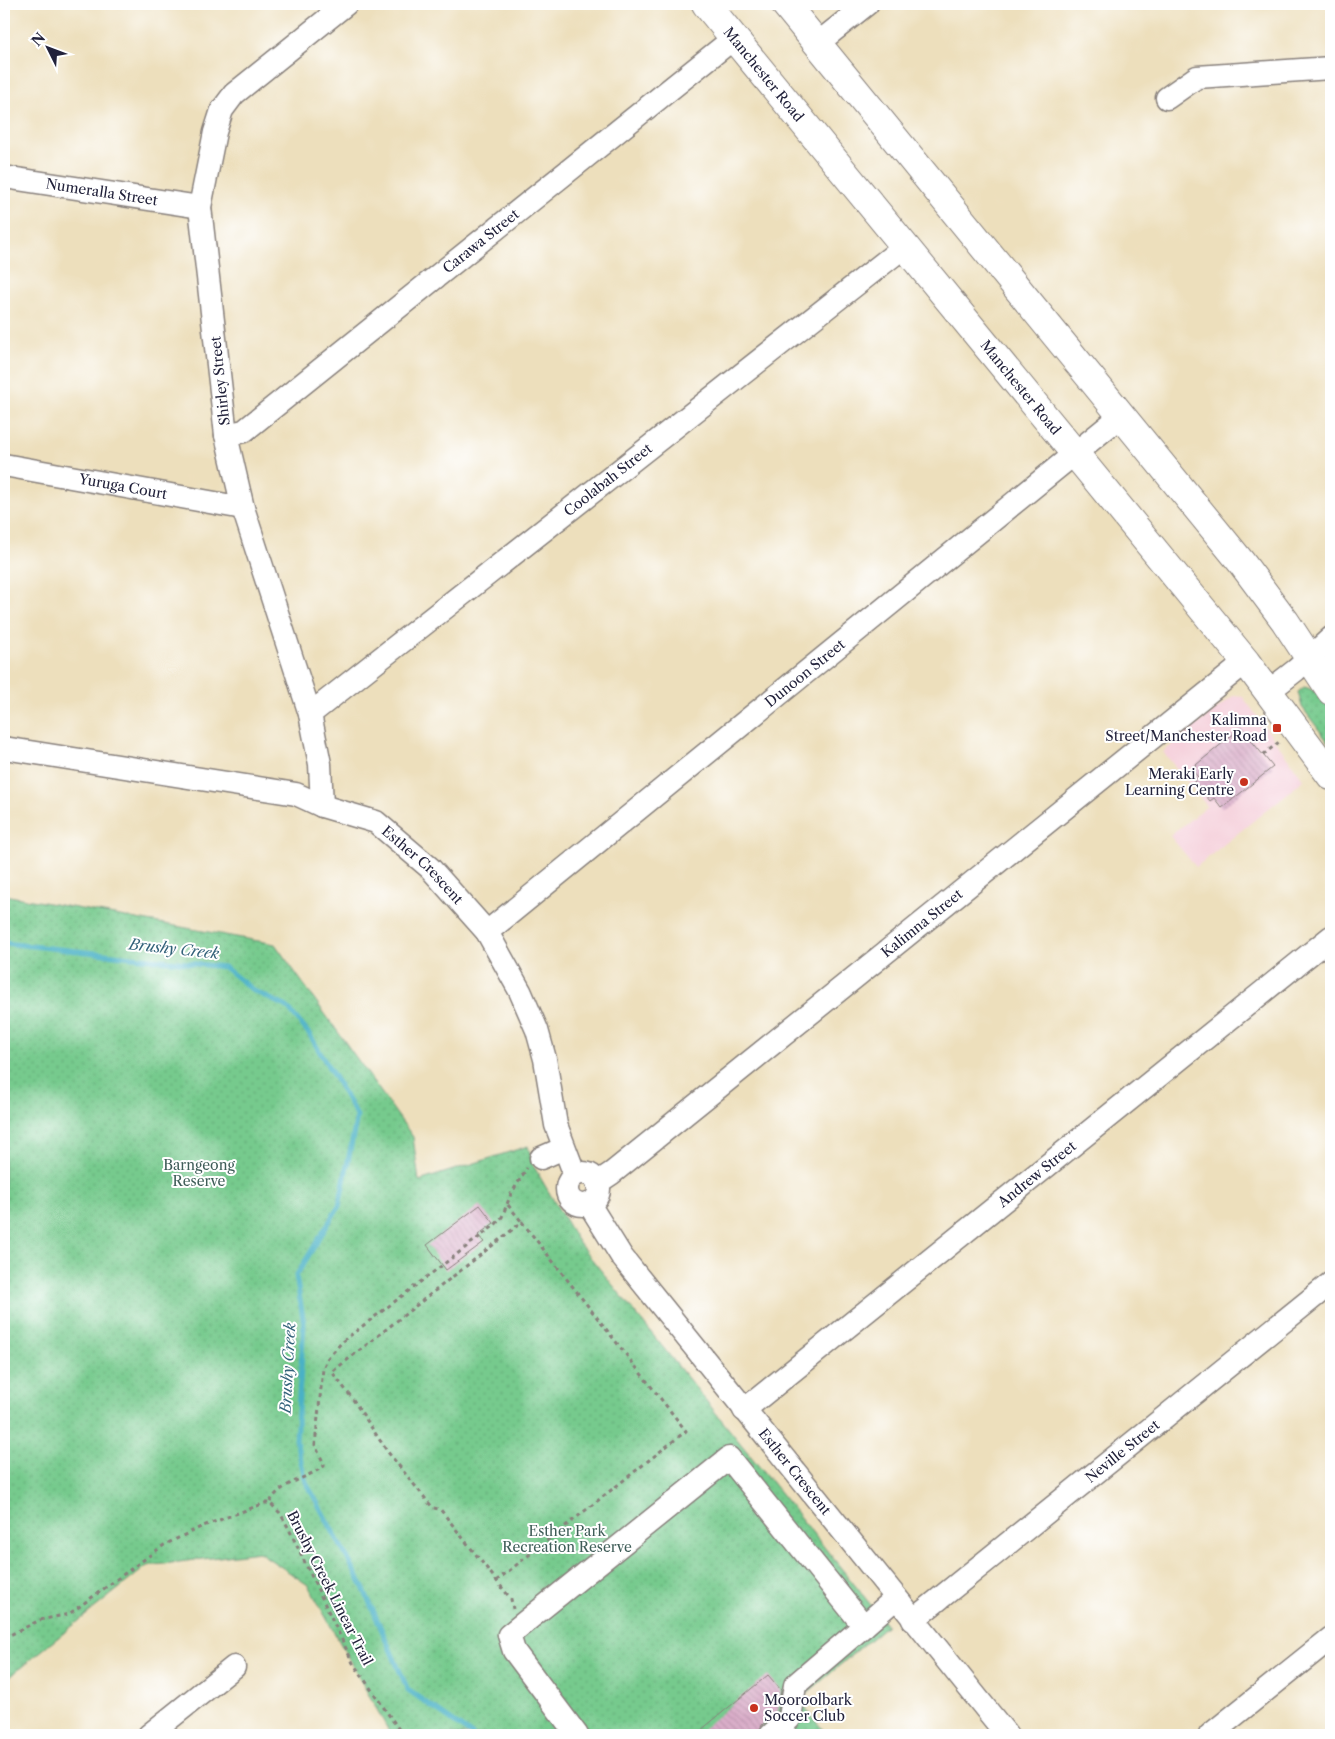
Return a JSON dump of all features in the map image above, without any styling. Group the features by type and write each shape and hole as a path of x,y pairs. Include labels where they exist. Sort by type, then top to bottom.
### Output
{"main road":[{"name":"Manchester Road","path":"706,4 1246,662 1331,776"},
{"path":"785,4 1241,562 1310,658 1331,691"}],"street":[{"name":"Shirley Street","path":"322,806 320,764 310,714 243,508 226,435 200,207 215,132 222,110 234,94 346,4"},
{"path":"818,43 866,4"},
{"name":"Carawa Street","path":"226,435 244,431 734,38"},
{"path":"1167,98 1197,77 1331,68"},
{"name":"Numeralla Street","path":"4,177 200,207"},
{"name":"Coolabah Street","path":"310,714 905,246"},
{"name":"Dunoon Street","path":"487,932 1122,415"},
{"name":"Yuruga Court","path":"4,465 243,508"},
{"path":"1269,691 1310,658 1331,638"},
{"name":"Kalimna Street","path":"598,1183 1246,662"},
{"name":"Esther Crescent","path":"4,748 296,794 322,806 376,822 430,868 487,932 520,991 537,1030 545,1059 556,1125 575,1175"},
{"name":"Andrew Street","path":"744,1410 1331,937"},
{"path":"541,1158 564,1148"},
{"path":"584,1173 590,1175 598,1183 597,1197 589,1204 584,1205 574,1202 568,1194 568,1184 575,1175 584,1173"},
{"name":"Esther Crescent","path":"589,1204 622,1257 1007,1735"},
{"name":"Neville Street","path":"914,1620 1331,1283"},
{"path":"577,1735 514,1650 509,1635 729,1458 864,1626"},
{"path":"771,1735 790,1718 795,1685 896,1598"},
{"path":"1210,1735 1331,1638"},
{"path":"148,1735 234,1667"}],"path":[{"path":"1263,755 1279,742"},
{"path":"270,1502 273,1497 290,1483 324,1466 315,1445 323,1369 326,1359 343,1341 496,1225 502,1217 511,1194 528,1167 534,1161 541,1158"},
{"path":"496,1581 686,1431 507,1204"},
{"path":"516,1630 511,1599 440,1508 433,1508 387,1451 352,1398 332,1372 522,1222"},
{"name":"Brushy Creek Linear Trail","path":"4,1638 40,1620 70,1614 164,1545 204,1526 270,1502 280,1512 288,1527 353,1663 400,1732 406,1735"}],"shaded area":[{"name":"Meraki Early Learning Centre","path":"1233,696 1243,697 1304,780 1196,867 1170,836 1207,806 1163,752"}],"green space":[{"path":"1304,687 1320,695 1331,710 1331,746 1302,707 1298,692"},
{"path":"4,895 275,944 413,1137 419,1181 528,1146 533,1165 578,1242 887,1625 799,1700 827,1735 391,1735 308,1585 259,1552 147,1566 4,1681"}],"building":[{"path":"1241,728 1273,767 1222,808 1214,798 1210,801 1194,781 1198,777 1191,769"},
{"path":"480,1205 494,1223 478,1235 484,1242 446,1270 427,1245"},
{"name":"Mooroolbark Soccer Club","path":"768,1675 781,1690 780,1699 776,1702 779,1706 778,1711 762,1725 758,1733 755,1735 695,1735"}],"waterway":[{"name":"Brushy Creek","path":"4,943 224,967 254,991 287,1007 310,1035 357,1116 339,1206 296,1276 304,1324 296,1441 306,1482 362,1585 408,1690 472,1735"}],"place":[{"name":"Kalimna Street/Manchester Road","path":"1277,728"},
{"name":"Meraki Early Learning Centre","path":"1244,782"},
{"name":"Mooroolbark Soccer Club","path":"754,1708"}],"park label":[{"name":"Barngeong Reserve","path":"199,1174"},
{"name":"Esther Park Recreation Reserve","path":"567,1539"}]}
